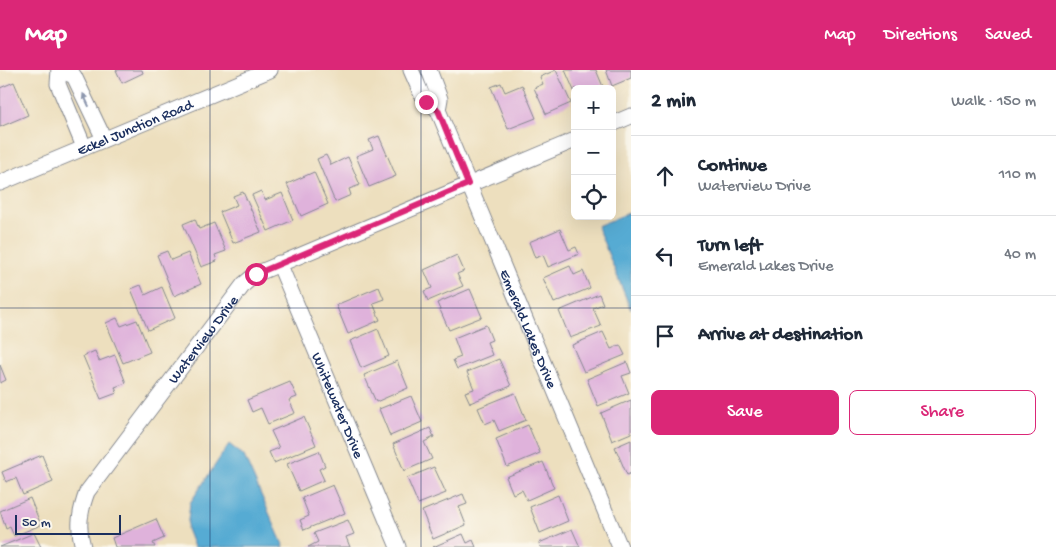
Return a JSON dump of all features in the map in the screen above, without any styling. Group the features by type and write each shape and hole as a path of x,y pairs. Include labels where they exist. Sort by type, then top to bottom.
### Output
{"street":[{"path":"84,147 58,84 59,70 74,76 104,139"},
{"name":"Eckel Junction Road","path":"0,183 270,70"},
{"name":"Emerald Lakes Drive","path":"411,70 422,95 438,110 620,547"},
{"name":"Emerald Lakes Drive","path":"429,70 440,99 438,110"},
{"path":"616,122 631,116"},
{"name":"Waterview Drive","path":"83,547 79,524 80,510 87,492 244,284 256,274 571,142"},
{"name":"Whitewater Drive","path":"279,263 398,547"}],"water":[{"path":"631,212 631,310 597,226 616,220 616,218"},
{"path":"229,444 244,456 284,547 194,547 187,529 190,503"}],"building":[{"path":"116,70 142,70 143,73 122,83"},
{"path":"556,70 571,103 546,114 534,88 543,84 540,77"},
{"path":"565,70 596,70 602,85 572,85"},
{"path":"606,70 631,70 631,78 612,85"},
{"path":"14,82 28,115 0,127 0,88"},
{"path":"501,83 505,92 522,85 536,118 508,129 491,87"},
{"path":"379,136 396,176 369,187 356,156 373,149 369,140"},
{"path":"326,155 331,165 348,157 360,185 349,189 351,195 335,202 317,159"},
{"path":"314,172 328,204 301,216 287,184"},
{"path":"261,191 265,200 282,193 293,220 268,231 252,195"},
{"path":"243,192 261,232 233,243 220,212 237,205 233,196"},
{"path":"195,219 199,229 214,223 226,251 215,255 217,261 201,267 183,224"},
{"path":"560,229 569,250 576,247 579,254 548,267 543,255 535,258 529,242"},
{"path":"167,251 171,260 188,253 201,284 174,296 157,255"},
{"path":"457,255 464,271 457,274 463,286 428,301 424,291 432,288 424,270"},
{"path":"570,266 574,275 583,271 590,288 554,303 543,278"},
{"path":"141,285 145,295 162,287 175,318 148,330 131,289"},
{"path":"379,287 384,299 373,303 380,320 348,334 336,305"},
{"path":"470,289 482,317 449,330 437,303"},
{"path":"599,294 603,304 593,308 601,326 570,338 559,311"},
{"path":"117,318 121,326 137,320 150,352 123,363 106,323"},
{"path":"486,325 492,340 487,342 492,355 457,369 453,360 461,357 454,338"},
{"path":"378,329 389,356 361,368 350,341"},
{"path":"603,332 611,349 620,345 625,355 584,372 572,345"},
{"path":"95,351 99,361 115,355 126,383 115,387 117,393 101,399 83,356"},
{"path":"499,359 511,386 470,403 465,392 474,389 467,372"},
{"path":"397,361 408,388 376,402 364,375"},
{"path":"627,362 631,373 622,376 629,393 598,406 587,379"},
{"path":"0,365 6,380 0,383"},
{"path":"290,382 297,397 289,400 295,413 268,424 261,408 252,412 247,400"},
{"path":"515,393 526,420 499,431 494,420 485,424 478,408"},
{"path":"411,396 422,422 390,436 379,409"},
{"path":"631,400 631,433 612,441 601,413"},
{"path":"304,417 316,445 274,463 269,452 279,448 271,431"},
{"path":"528,425 540,453 507,467 496,439"},
{"path":"430,428 434,437 424,442 432,459 404,471 393,444"},
{"path":"631,440 631,473 627,475 615,447"},
{"path":"319,451 325,466 319,469 324,480 299,491 287,464"},
{"path":"42,455 53,482 23,495 16,478 6,482 2,472"},
{"path":"543,462 554,488 527,500 522,490 513,494 506,477"},
{"path":"434,467 446,493 418,504 407,478"},
{"path":"333,485 345,513 304,530 300,520 309,516 302,498"},
{"path":"463,494 467,504 459,507 466,525 433,539 422,511"},
{"path":"558,495 568,521 540,533 530,507"},
{"path":"30,498 41,525 14,536 10,527 6,529 0,511"},
{"path":"156,519 164,538 153,543 155,547 115,547 112,538"},
{"path":"348,520 354,534 346,537 350,547 308,547 318,542 314,533"},
{"path":"572,529 580,547 540,547 539,543"},
{"path":"34,533 41,547 0,547"},
{"path":"463,534 467,543 473,540 476,547 433,547"}],"route":[{"path":"256,274 468,184 438,110 426,102"}]}
